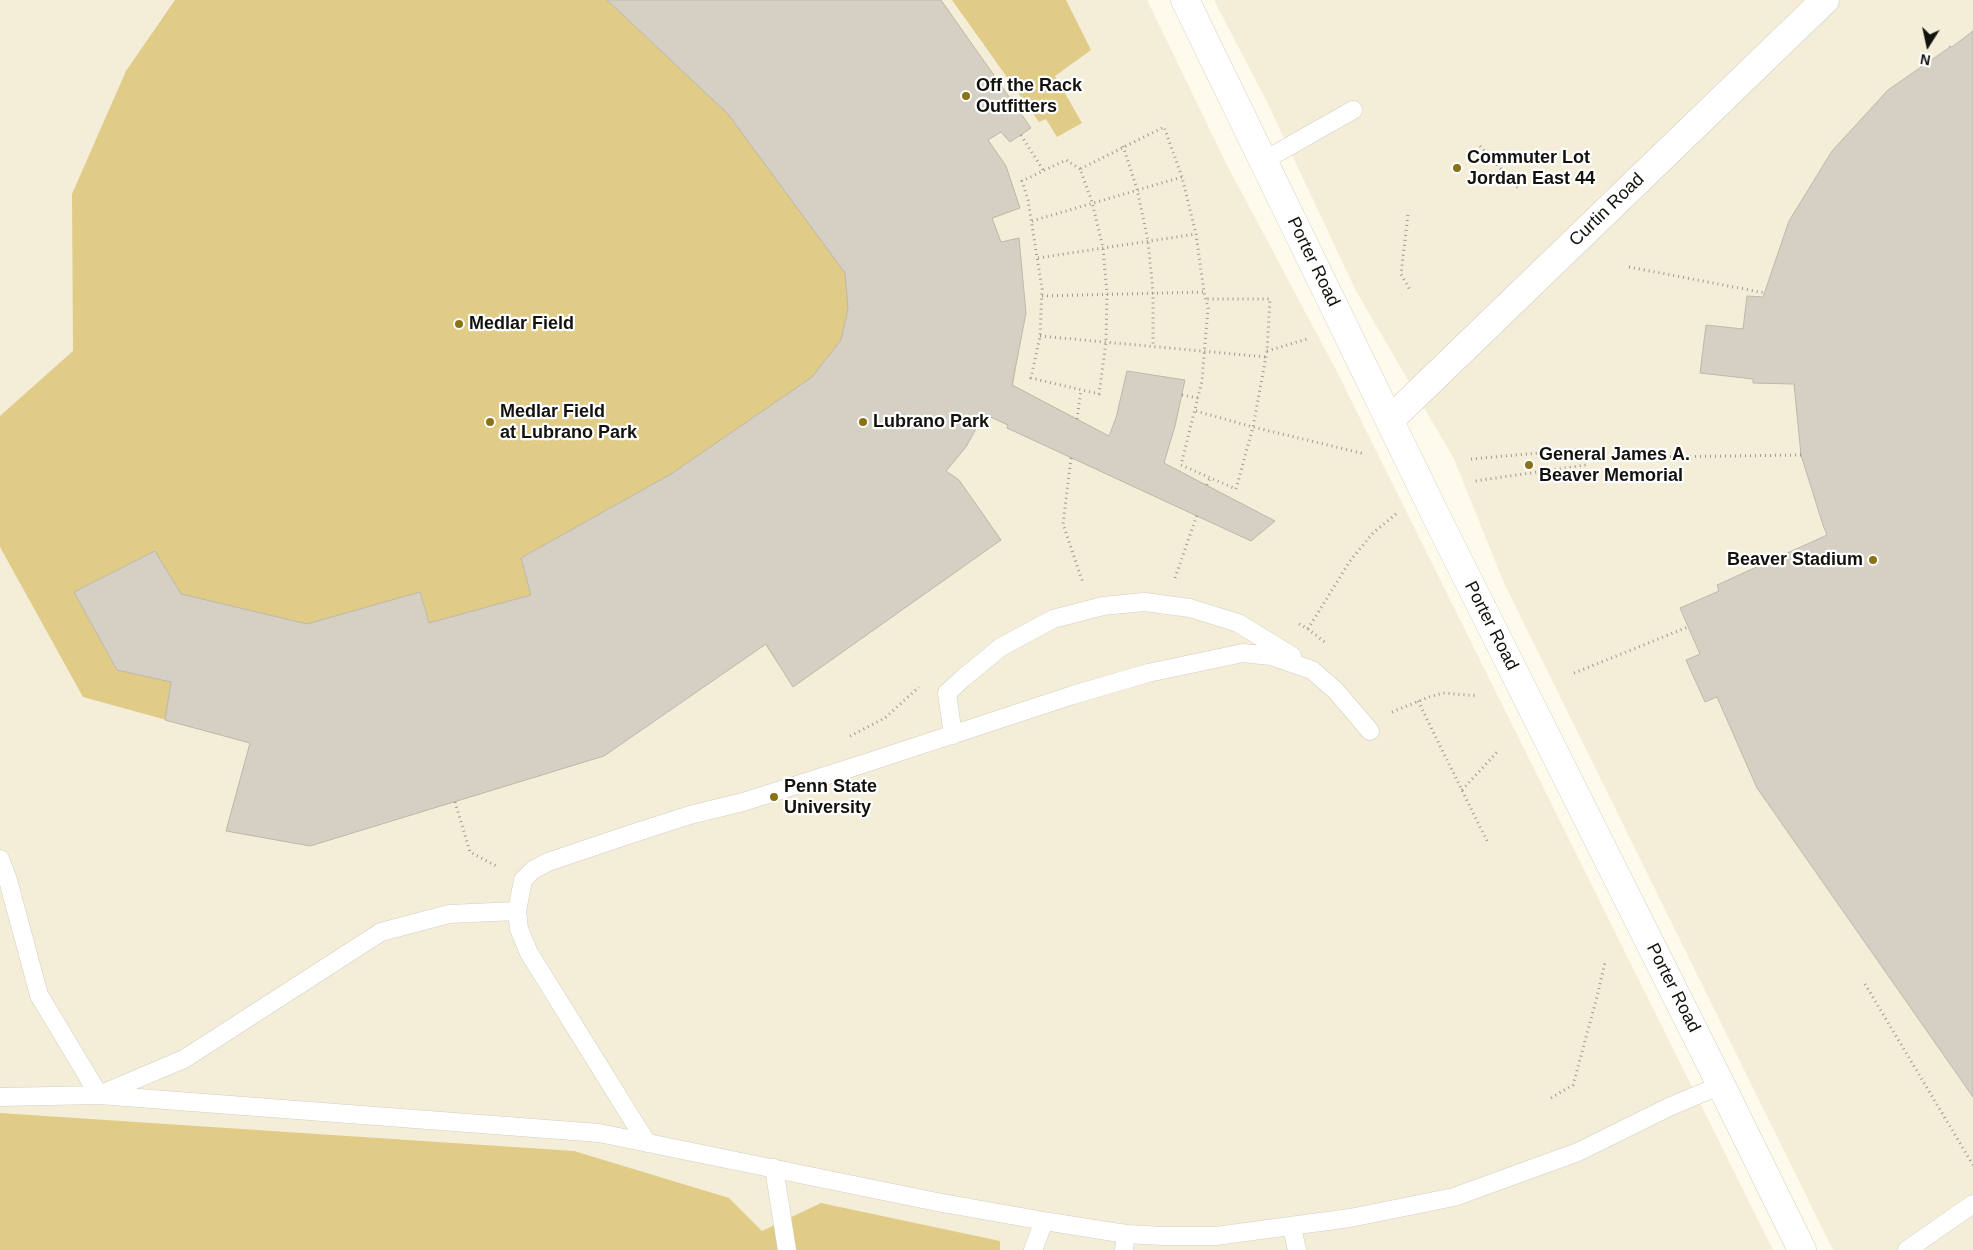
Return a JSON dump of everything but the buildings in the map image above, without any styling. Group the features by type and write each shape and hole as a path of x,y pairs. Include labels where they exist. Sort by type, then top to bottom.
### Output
{"street":[{"name":"Porter Road","path":"1185,0 1438,520 1802,1250"},
{"name":"Curtin Road","path":"1390,420 1825,0"}],"lane":[{"path":"1263,161 1353,110"},
{"path":"953,735 947,693 1002,647 1053,619 1103,606 1144,602 1190,608 1238,623 1312,670 1336,692 1370,731"},
{"path":"647,1143 529,953 519,929 517,911 523,880 533,870 548,862 690,815 742,802 1148,673 1243,652 1271,656 1312,670"},
{"path":"0,858 8,880 39,995 99,1095"},
{"path":"99,1095 184,1059 381,932 450,914 517,911"},
{"path":"0,1097 99,1095 599,1133 937,1202 1044,1221 1125,1242 1164,1236 1216,1236 1292,1227 1350,1218 1454,1197 1578,1152 1669,1107 1721,1085"},
{"path":"774,1168 787,1250"},
{"path":"1907,1250 1973,1204"},
{"path":"1033,1250 1044,1221"},
{"path":"1292,1227 1298,1250"}],"path":[{"path":"1080,169 1164,127 1182,177 1196,234 1204,292 1208,308 1206,352 1196,411 1181,465 1236,488 1253,427 1266,357 1270,299 1206,299"},
{"path":"1021,135 1043,170"},
{"path":"1123,146 1137,189 1148,241 1153,292 1153,347"},
{"path":"1480,146 1518,188"},
{"path":"1066,160 1080,169 1092,202 1103,248 1108,294 1106,342 1099,394 1031,378 1040,336 1042,296 1032,221 1022,180 1043,170 1066,160"},
{"path":"1032,221 1182,177"},
{"path":"1408,215 1401,274 1411,292"},
{"path":"1038,258 1196,234"},
{"path":"1629,267 1765,293"},
{"path":"1042,296 1204,292"},
{"path":"1040,336 1266,357"},
{"path":"1267,351 1307,339"},
{"path":"1077,419 1081,390"},
{"path":"1182,395 1198,398"},
{"path":"1196,411 1364,454"},
{"path":"1471,459 1584,449 1586,465 1475,481"},
{"path":"1585,458 1801,455"},
{"path":"1071,458 1062,524 1084,586"},
{"path":"1207,485 1210,478"},
{"path":"1308,629 1350,561 1373,533 1396,514"},
{"path":"1174,581 1197,516"},
{"path":"1574,673 1688,627"},
{"path":"1418,701 1487,841"},
{"path":"1462,790 1499,750"},
{"path":"455,802 470,852 523,880"},
{"path":"1551,1098 1573,1085 1605,962"},
{"path":"1865,984 1973,1166"}],"shaded area":[{"name":"Penn State University","path":"0,0 1147,0 1227,165 1335,368 1773,1250 0,1250"},
{"name":"Medlar Field at Lubrano Park","path":"175,0 941,0 1031,128 1010,142 1001,132 988,140 1006,166 1020,208 992,219 1001,242 1019,238 1019,350 1013,385 1109,436 1116,418 1127,371 1185,380 1175,426 1164,463 1275,521 1251,541 1007,428 1007,425 984,414 966,447 946,471 959,480 1001,540 793,687 765,644 604,756 310,846 226,831 250,743 83,697 0,547 0,416 73,351 72,194 126,71"},
{"path":"952,0 1066,0 1091,50 1055,76 1082,123 1057,137 1046,119 1039,122"},
{"path":"1214,0 1973,0 1973,1250 1833,1250 1504,583 1454,459 1356,291 1269,106"},
{"path":"0,1113 574,1151 729,1198 762,1231 821,1203 1000,1241 1000,1250 0,1250"}],"place":[{"name":"Off the Rack Outfitters","path":"966,96"},
{"name":"Commuter Lot Jordan East 44","path":"1457,168"},
{"name":"Medlar Field","path":"459,324"},
{"name":"Medlar Field at Lubrano Park","path":"490,422"},
{"name":"Lubrano Park","path":"863,422"},
{"name":"General James A. Beaver Memorial","path":"1529,465"},
{"name":"Beaver Stadium","path":"1873,560"},
{"name":"Penn State University","path":"774,797"}]}
